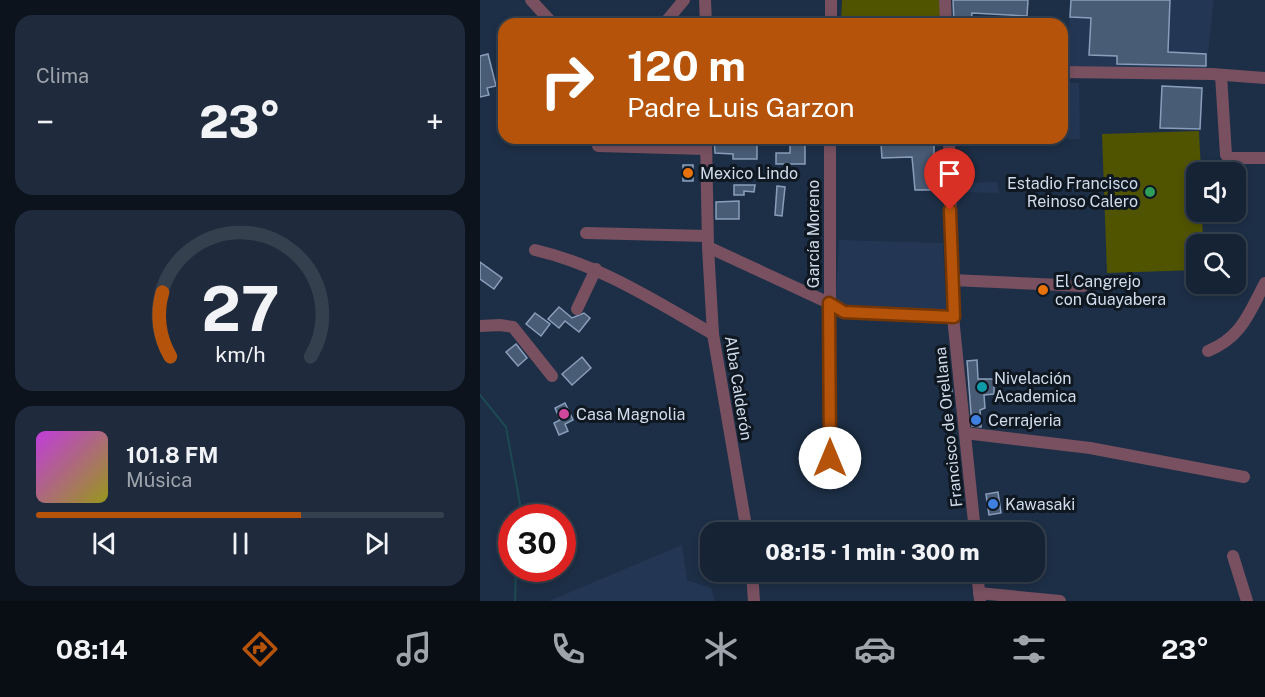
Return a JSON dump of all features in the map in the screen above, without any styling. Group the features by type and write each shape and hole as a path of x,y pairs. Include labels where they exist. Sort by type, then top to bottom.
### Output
{"street":[{"path":"531,0 548,18"},
{"path":"669,18 684,0"},
{"path":"705,0 706,18"},
{"path":"831,0 831,18"},
{"path":"945,0 946,18"},
{"path":"1068,72 1265,78"},
{"path":"1221,75 1226,155 1231,158 1265,158"},
{"path":"598,146 670,144"},
{"name":"Alba Calderón","path":"706,144 707,242 713,334 745,522"},
{"name":"García Moreno","path":"830,144 830,475"},
{"name":"Francisco de Orellana","path":"949,144 954,317 974,522"},
{"path":"586,233 707,242 844,312 954,317"},
{"path":"535,250 568,257 596,269 713,334"},
{"path":"577,309 596,269"},
{"path":"952,280 1083,286"},
{"path":"1208,351 1223,345 1238,333 1265,283"},
{"path":"480,326 500,324 513,327 552,376"},
{"path":"965,433 1090,447 1156,458 1244,477"},
{"path":"1233,556 1247,601"},
{"path":"753,582 754,601"},
{"path":"978,582 980,597 1060,601"}],"shaded area":[{"path":"842,0 941,0 940,18 841,18"},
{"path":"1070,0 1214,0 1206,68 1068,67"},
{"path":"1068,82 1079,83 1080,139 1068,139"},
{"name":"Estadio Francisco Reinoso Calero","path":"1199,131 1201,162 1186,162 1186,222 1202,222 1203,234 1186,234 1186,270 1107,273 1102,134"},
{"path":"997,182 999,193 962,192 962,183"},
{"path":"839,240 943,243 946,313 848,311 836,299"},
{"path":"682,545 687,580 711,588 715,601 549,601"}],"building":[{"path":"953,0 1028,0 1027,16 972,13 972,18 954,18"},
{"path":"1071,0 1170,0 1168,52 1206,54 1206,66 1117,64 1117,56 1089,55 1091,18 1070,17"},
{"path":"488,54 496,86 487,88 489,95 480,97 480,56"},
{"path":"1162,86 1202,88 1200,129 1160,128"},
{"path":"714,144 757,144 757,159 733,159 733,154 715,153"},
{"path":"790,144 805,144 805,164 776,164 776,153 790,153"},
{"path":"881,144 934,145 934,190 915,190 912,157 882,158"},
{"name":"Mexico Lindo","path":"683,165 693,165 693,181 683,181"},
{"path":"734,185 755,185 754,192 744,191 744,195 734,195"},
{"path":"777,186 785,187 782,216 775,215"},
{"path":"739,201 739,219 716,219 716,202"},
{"path":"480,262 502,278 494,289 480,279"},
{"path":"559,307 572,318 584,313 590,318 579,332 565,321 559,328 548,319"},
{"path":"535,313 550,324 541,336 526,324"},
{"path":"516,344 527,358 518,366 506,352"},
{"path":"582,357 591,368 572,385 562,374"},
{"path":"977,360 978,379 994,379 994,394 984,395 985,408 980,410 981,427 972,426 967,361"},
{"path":"952,387 952,401 943,402 943,388"},
{"name":"Casa Magnolia","path":"565,403 573,420 565,424 568,431 559,435 554,423 560,420 555,408"},
{"name":"Kawasaki","path":"998,492 1001,513 989,515 986,494"}],"waterway":[{"path":"480,395 506,427 520,504"},
{"path":"515,601 516,582"}],"place":[{"name":"Mexico Lindo","path":"688,173"},
{"name":"Estadio Francisco Reinoso Calero","path":"1150,192"},
{"name":"El Cangrejo con Guayabera","path":"1043,290"},
{"name":"Nivelación Academica","path":"982,387"},
{"name":"Casa Magnolia","path":"564,414"},
{"name":"Cerrajeria","path":"976,420"},
{"name":"Kawasaki","path":"993,504"}],"route":[{"path":"830,458 829,303 844,312 954,317 950,210"}]}
